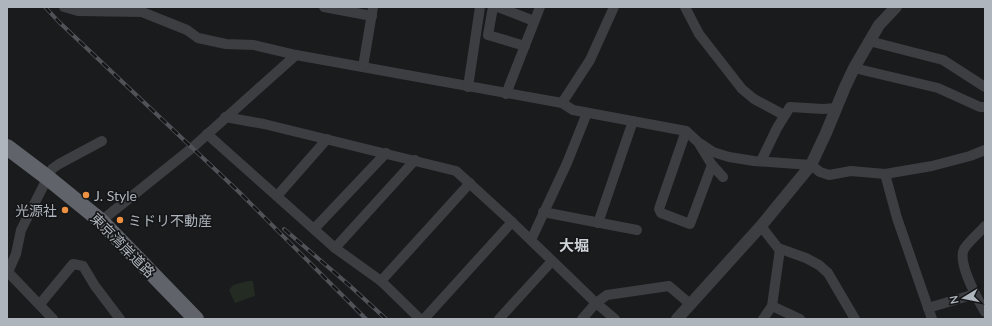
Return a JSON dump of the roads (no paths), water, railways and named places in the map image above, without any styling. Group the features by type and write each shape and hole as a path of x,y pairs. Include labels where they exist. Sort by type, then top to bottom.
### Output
{"highway":[{"name":"東京湾岸道路","path":"7,147 101,221 196,319"}],"street":[{"path":"64,7 78,11 142,12 187,30 198,38 226,44 254,45 296,55 562,103 573,110 686,131 698,142 713,152 729,157 761,161 811,164 820,172 829,175 852,171 885,174 932,166 970,156 985,150"},
{"path":"324,7 372,11 363,67"},
{"path":"468,87 480,7"},
{"path":"494,7 488,35 525,46"},
{"path":"498,7 534,21"},
{"path":"506,94 540,7"},
{"path":"562,103 590,60 614,7"},
{"path":"685,7 699,34 742,89 754,99 784,115"},
{"path":"677,319 761,226 811,164 854,68 879,25 896,7"},
{"path":"869,41 944,60 985,87"},
{"path":"101,221 192,148 296,55"},
{"path":"854,68 938,88 980,107 985,107"},
{"path":"761,161 784,115 790,107 823,110 836,108"},
{"path":"531,240 567,163 587,113"},
{"path":"226,118 264,124 456,171 512,222 596,303 615,319"},
{"path":"598,223 633,121"},
{"path":"686,131 659,208 661,213 690,224 712,165"},
{"path":"207,134 334,248 381,281 420,319"},
{"path":"277,196 328,139"},
{"path":"53,319 8,271 16,254 21,230 52,169 102,141"},
{"path":"698,142 712,165 723,177"},
{"path":"314,229 386,153"},
{"path":"334,248 416,160"},
{"path":"885,174 897,218 932,319"},
{"path":"381,281 470,183"},
{"path":"543,212 637,230"},
{"path":"424,319 512,222"},
{"path":"761,226 778,248 806,258 828,273 855,319"},
{"path":"985,226 964,250 962,260 974,294 985,312"},
{"path":"763,319 772,306 780,249"},
{"path":"499,319 552,261"},
{"path":"40,304 72,264 83,266 95,286 120,319"},
{"path":"582,319 596,303 607,295 669,286 690,304"},
{"path":"928,308 974,294"},
{"path":"772,306 800,319"}],"railway":[{"path":"45,7 239,192 366,319"},
{"path":"284,229 386,319"}],"place":[{"name":"J. Style","path":"86,195"},
{"name":"光源社","path":"65,210"},
{"name":"ミドリ不動産","path":"120,220"}],"district":[{"name":"大堀","path":"574,245"}]}
